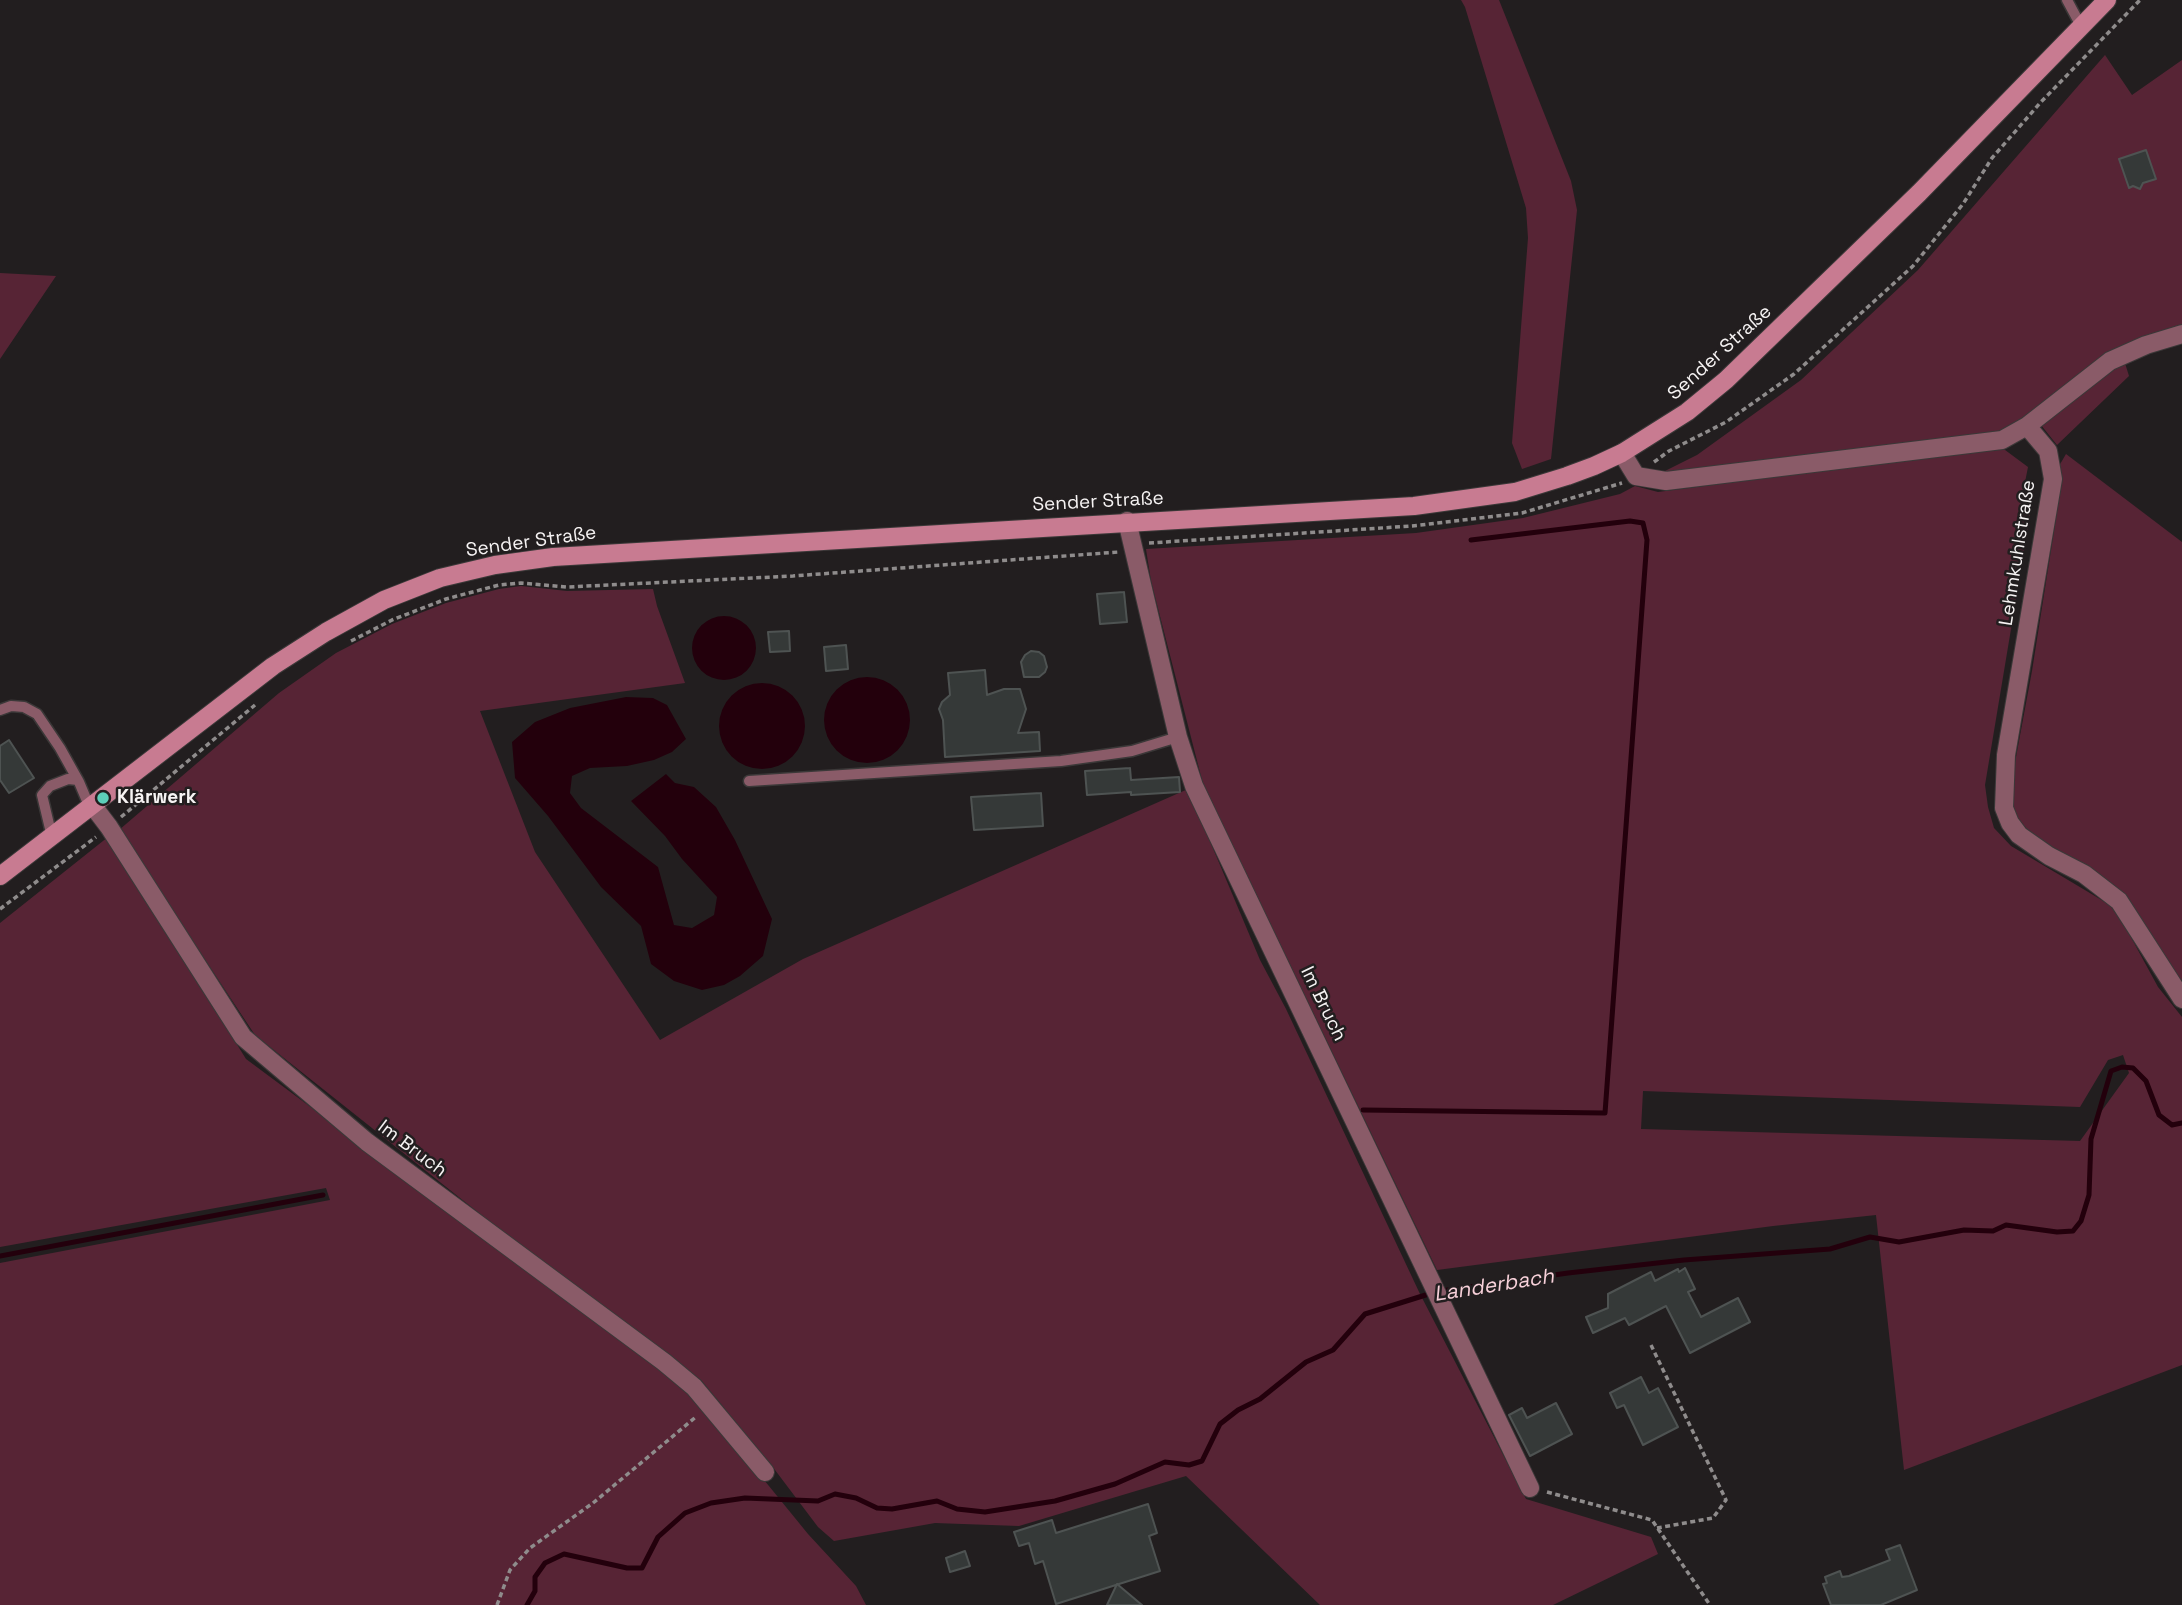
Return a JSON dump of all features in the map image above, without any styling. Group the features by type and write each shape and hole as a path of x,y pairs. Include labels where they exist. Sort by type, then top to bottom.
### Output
{"main road":[{"name":"Sender Straße","path":"0,876 274,666 384,600 440,578 495,565 553,557 1414,506 1515,492 1567,476 1622,453 1687,412 1726,380 1919,193 2107,0"}],"street":[{"path":"1622,453 1636,475 1666,481 2002,439 2028,426 2110,361 2146,345 2182,334"},
{"name":"Lehmkuhlstraße","path":"2028,426 2048,451 2053,478 2006,755 2004,808 2019,835 2049,856 2084,874 2119,901 2182,999"},
{"name":"Im Bruch","path":"1127,522 1178,737 1194,786 1530,1488"},
{"name":"Im Bruch","path":"91,807 109,827 243,1037 367,1142 664,1362 694,1387 765,1472"}],"lane":[{"path":"2067,0 2081,26"},
{"path":"0,710 11,706 24,707 37,714 61,748 91,807"},
{"path":"748,782 1062,761 1132,751 1178,737"},
{"path":"52,837 42,795 50,786 68,779 78,780"}],"path":[{"path":"346,643 391,620 446,599 499,584 567,587 793,576 1134,551 1151,541 1412,526 1522,513 1616,486 1669,451 1726,422 1794,374 1913,266 1964,204 1992,158 2040,102 2140,0"},
{"path":"0,909 109,827 255,705"},
{"path":"1651,1345 1726,1500 1713,1518 1657,1528"},
{"path":"497,1605 510,1570 530,1548 593,1503 710,1406"},
{"path":"1530,1488 1652,1520 1710,1605"}],"shaded area":[{"path":"1461,0 1499,0 1571,181 1577,210 1551,459 1522,469 1512,443 1528,238 1526,208"},
{"path":"2105,55 2132,95 2182,60 2182,326 2107,352 2022,421 1999,432 1661,473 1697,455 1801,380 1918,270"},
{"path":"0,273 56,276 0,359"},
{"path":"2124,360 2129,376 2057,445 2041,425"},
{"path":"2001,447 2028,467 2025,482 2035,485 1985,785 1988,807 1994,828 2011,846 2115,908 2158,987 2182,1017 2182,1365 1904,1470 1876,1215 1437,1270 1203,784 1151,581 1146,549 1416,533 1523,518 1620,494 1635,486 1658,492","holes":["2123,1055 2129,1073 2080,1141 1641,1129 1643,1091 2080,1107 2108,1060"]},
{"path":"2066,454 2182,542 2182,992 2091,870 2028,830 2019,820 2013,805 2011,784 2062,480 2059,466"},
{"path":"521,586 567,591 653,589 685,683 480,711 535,852 660,1040 803,959 1188,789 1260,960 1286,1009 1420,1294 1526,1499 1651,1537 1658,1554 1553,1605 1320,1605 1186,1476 1019,1526 935,1523 834,1541 818,1527 701,1380 577,1291 255,1035 119,830 279,693 336,653 392,624 446,603"},
{"path":"724,616 736,618 747,625 754,636 754,660 747,671 736,678 724,680 712,678 701,671 694,660 692,648 694,636 701,625 712,618"},
{"path":"867,677 891,684 903,696 910,720 903,744 891,756 867,763 843,756 831,744 824,720 831,696 843,684"},
{"path":"762,683 786,690 798,702 805,726 798,750 786,762 762,769 738,762 726,750 719,726 726,702 738,690"},
{"path":"626,697 653,698 667,705 686,739 672,752 654,760 627,766 590,768 572,776 570,793 581,808 658,867 674,925 692,928 714,915 717,897 631,801 666,774 675,783 694,787 716,807 735,840 772,919 763,956 740,976 724,985 702,990 674,981 651,964 641,926 601,887 548,816 515,778 512,742 535,722 570,708"},
{"path":"108,837 246,1059 690,1389 808,1534 856,1586 866,1605 0,1605 0,1263 330,1200 326,1188 0,1247 0,923"}],"building":[{"path":"2146,150 2156,179 2143,183 2140,189 2133,186 2129,188 2119,159"},
{"path":"1124,592 1127,622 1100,624 1097,594"},
{"path":"789,631 790,651 770,652 768,632"},
{"path":"846,645 848,669 826,671 824,647"},
{"path":"1031,651 1044,656 1047,667 1039,677 1024,677 1021,662"},
{"path":"985,670 987,695 1004,689 1020,689 1026,709 1018,733 1039,732 1040,751 945,757 943,720 939,709 950,695 948,673"},
{"path":"9,740 34,778 9,793 0,780 0,746"},
{"path":"1130,768 1131,780 1179,777 1180,792 1087,795 1085,771"},
{"path":"1041,793 1043,826 974,830 971,797"},
{"path":"1685,1268 1695,1289 1688,1292 1701,1317 1738,1298 1750,1322 1690,1353 1666,1306 1629,1325 1625,1318 1593,1333 1586,1317 1608,1308 1608,1294 1651,1272 1655,1281"},
{"path":"1641,1377 1649,1393 1658,1388 1678,1427 1643,1445 1624,1405 1617,1408 1610,1393"},
{"path":"1556,1403 1572,1434 1530,1456 1509,1415 1522,1408 1527,1418"},
{"path":"1148,1504 1157,1533 1149,1536 1160,1571 1056,1604 1043,1561 1035,1564 1029,1543 1019,1546 1014,1532 1052,1520 1056,1533"},
{"path":"1900,1545 1917,1590 1881,1605 1831,1605 1823,1584 1827,1583 1825,1577 1840,1571 1842,1577 1849,1576 1890,1560 1886,1550"},
{"path":"965,1551 970,1566 950,1572 946,1558"},
{"path":"1117,1584 1142,1605 1107,1605"}],"waterway":[{"path":"1363,1110 1605,1113 1647,540 1643,523 1630,521 1471,540"},
{"name":"Landerbach","path":"1441,1291 1684,1260 1830,1249 1870,1237 1899,1242 1964,1230 1993,1231 2006,1225 2057,1232 2073,1231 2081,1221 2089,1195 2091,1139 2111,1071 2122,1067 2133,1068 2146,1081 2159,1115 2172,1125 2182,1123"},
{"path":"0,1256 323,1195"},
{"name":"Landerbach","path":"527,1605 535,1591 535,1577 545,1563 564,1554 627,1568 642,1568 658,1537 685,1513 711,1503 745,1498 818,1501 835,1494 856,1498 877,1508 892,1509 937,1501 957,1509 985,1512 1055,1501 1115,1484 1165,1462 1189,1465 1202,1461 1220,1424 1238,1410 1260,1399 1306,1362 1333,1350 1365,1314 1432,1293"}],"place":[{"name":"Klärwerk","path":"103,798"}]}
